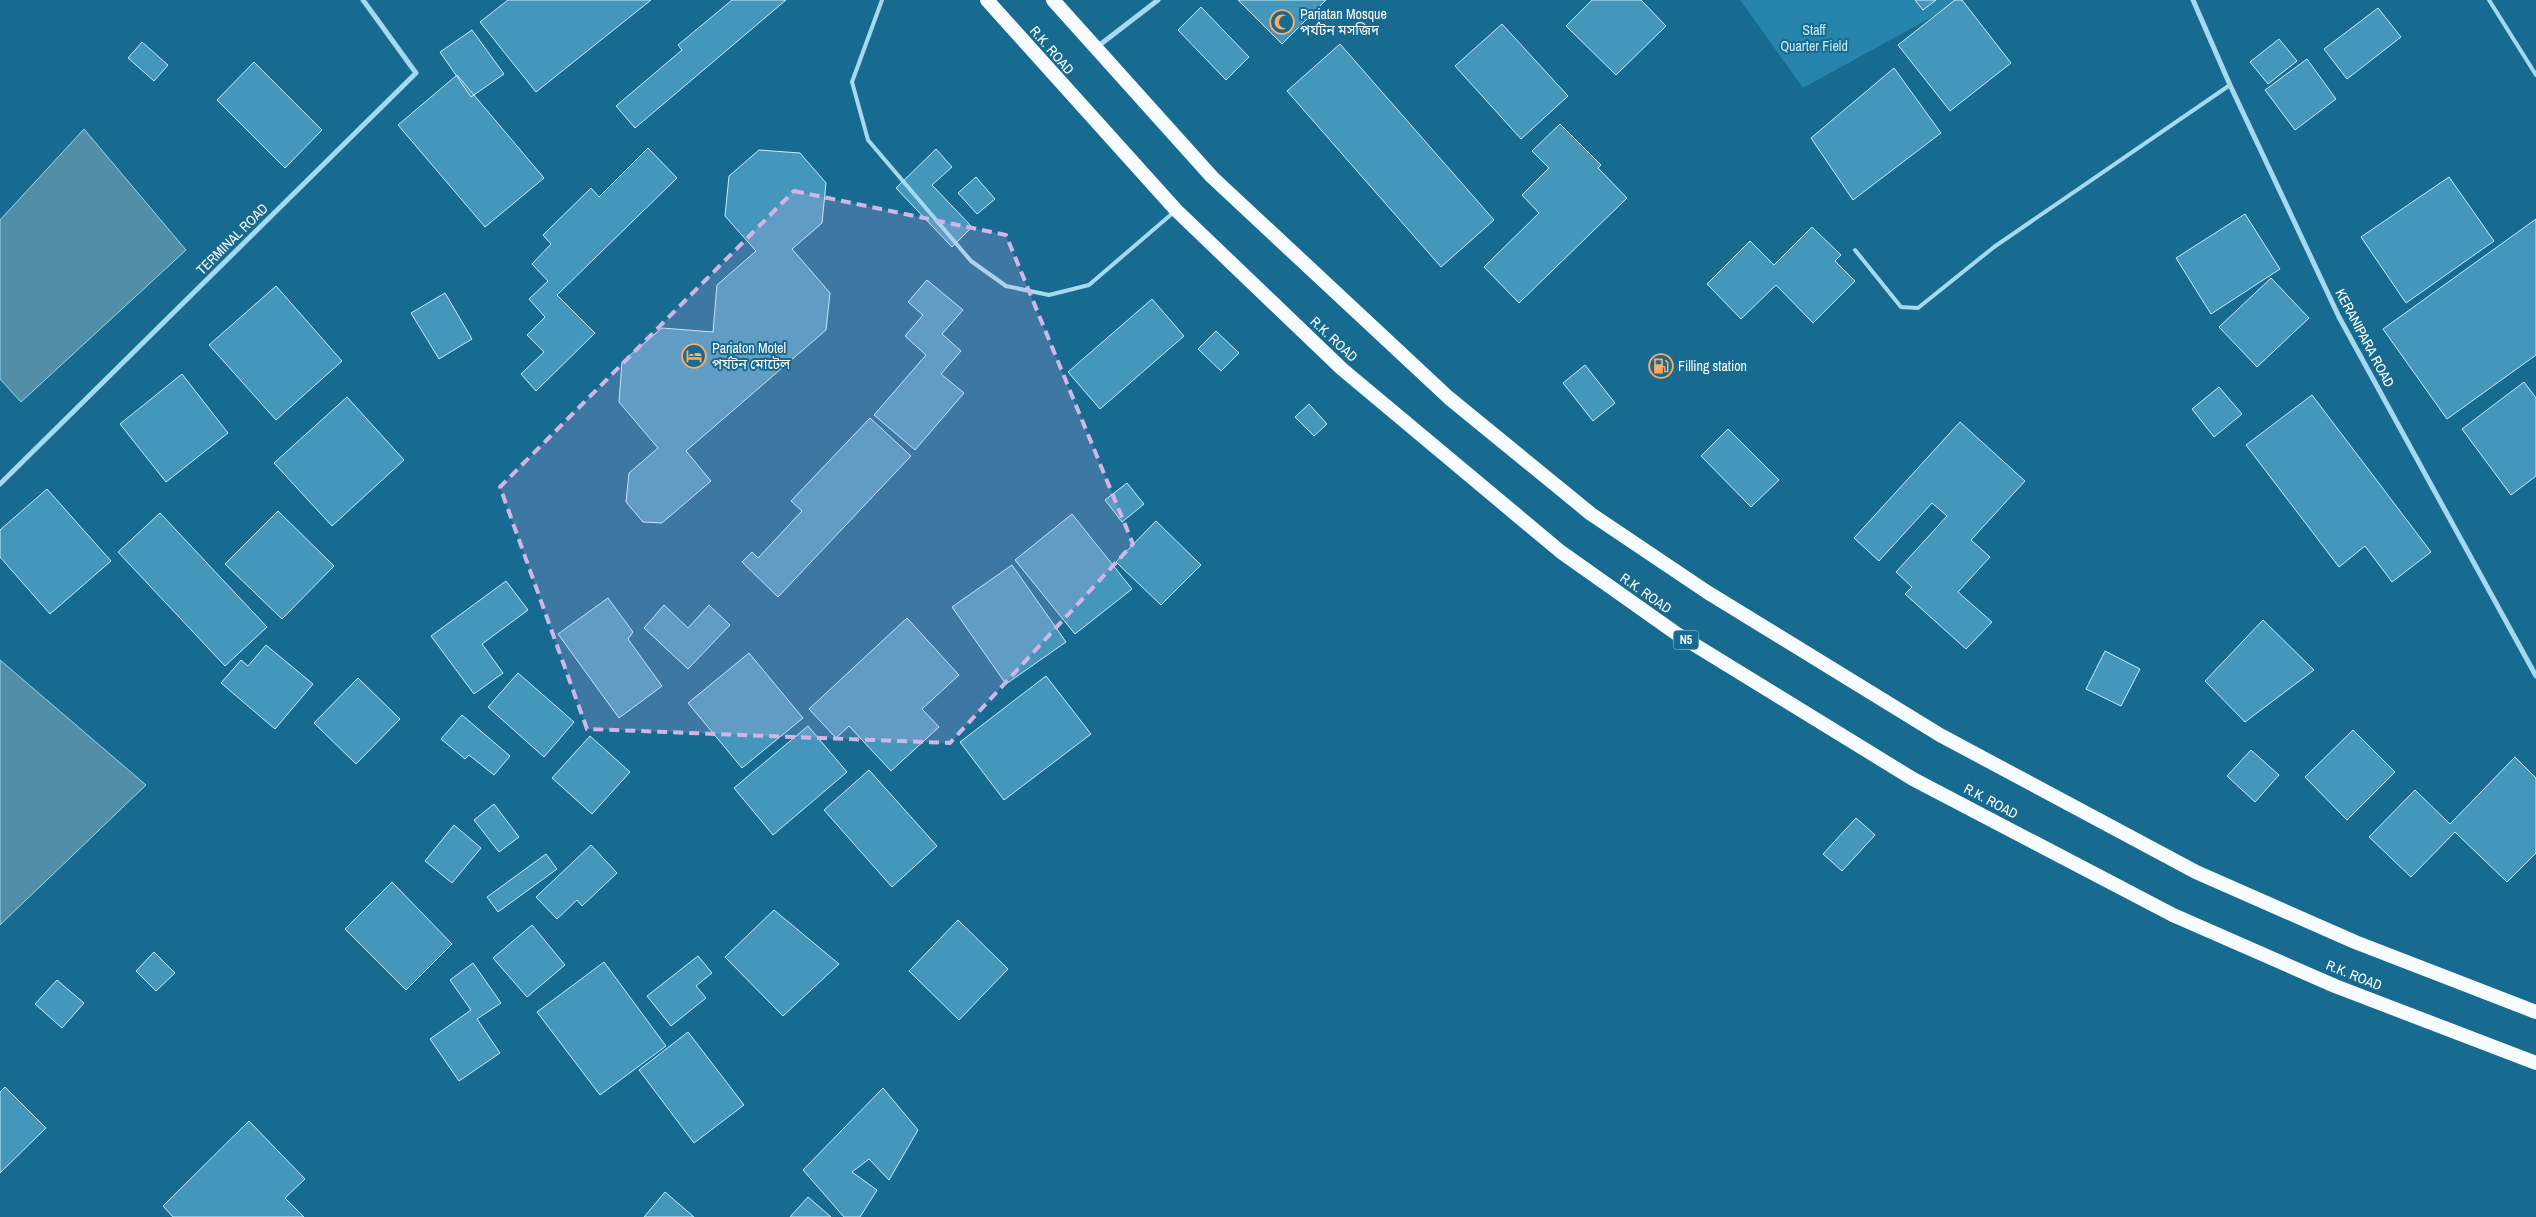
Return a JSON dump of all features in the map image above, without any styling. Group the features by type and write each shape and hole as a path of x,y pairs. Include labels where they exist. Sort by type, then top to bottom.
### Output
{"highway":[{"name":"R.K. ROAD","path":"987,0 1176,210 1342,369 1561,552 1677,634 1914,779 2173,915 2335,986 2536,1062"},
{"path":"1053,0 1212,177 1441,391 1591,514 1684,577 1940,735 2196,872 2355,942 2536,1012"}],"street":[{"name":"TERMINAL ROAD","path":"0,484 416,73 363,0"},
{"path":"1095,48 1158,0"},
{"name":"KERANIPARA ROAD","path":"2193,0 2230,85 2339,316 2536,676"}],"lane":[{"path":"882,0 852,82 868,140 971,261 1006,286 1049,295 1089,284 1176,210"},
{"path":"2489,0 2536,74"},
{"path":"1855,250 1901,307 1918,308 1994,247 2230,85"}],"highlighted area":[{"path":"794,191 1006,235 1133,544 950,743 587,729 500,487"}],"green space":[{"name":"Staff Quarter Field","path":"1740,0 1963,0 1803,88"}],"shaded area":[{"path":"84,129 186,250 21,402 0,379 0,220"},
{"path":"0,660 146,785 0,925"}],"building":[{"path":"508,0 651,0 536,92 480,22"},
{"path":"732,0 786,0 635,128 616,106 682,50 678,45"},
{"name":"Parjatan Mosque পর্যটন মসজিদ","path":"1238,0 1326,0 1282,44"},
{"path":"1592,0 1641,0 1666,26 1616,75 1566,26"},
{"path":"1915,0 1936,0 1923,10"},
{"path":"1955,0 1962,0 2011,63 1950,111 1898,45"},
{"path":"1201,7 1249,57 1226,80 1178,30"},
{"path":"2378,8 2401,37 2347,79 2324,49"},
{"path":"1502,24 1568,96 1521,139 1455,66"},
{"path":"472,30 504,74 471,97 440,52"},
{"path":"2279,39 2297,61 2268,84 2250,62"},
{"path":"142,42 168,65 154,81 128,58"},
{"path":"1340,44 1494,220 1441,267 1287,91"},
{"path":"2307,59 2336,99 2295,130 2265,90"},
{"path":"254,62 322,130 285,168 217,100"},
{"path":"1894,68 1941,133 1853,200 1811,138"},
{"path":"457,75 544,178 485,227 398,125"},
{"path":"1560,124 1601,165 1598,168 1627,198 1519,303 1484,267 1539,213 1522,195 1549,168 1532,151"},
{"path":"648,148 677,178 557,295 595,333 536,391 521,374 544,352 527,335 545,317 529,299 548,281 532,264 551,244 543,235 591,188 599,197"},
{"path":"936,149 952,167 932,185 972,227 952,247 896,188"},
{"path":"759,150 800,153 826,183 822,223 792,249 830,293 826,330 686,451 711,481 662,523 643,522 626,502 629,473 658,448 619,402 622,362 662,328 713,332 717,285 756,251 725,216 729,176"},
{"path":"976,177 995,199 977,214 958,193"},
{"path":"2449,177 2494,241 2406,303 2361,237"},
{"path":"2245,214 2280,269 2211,314 2176,258"},
{"path":"2536,219 2536,355 2447,419 2383,329"},
{"path":"1812,227 1841,255 1835,261 1855,281 1813,323 1776,285 1741,319 1707,284 1750,241 1774,265"},
{"path":"2271,278 2309,318 2257,367 2219,327"},
{"path":"927,280 963,310 942,334 961,351 941,374 964,393 915,450 874,415 926,355 905,336 923,315 908,302"},
{"path":"276,286 342,361 276,420 209,345"},
{"path":"445,293 472,339 439,359 411,313"},
{"path":"1152,299 1184,336 1100,409 1068,372"},
{"path":"1216,331 1239,353 1221,371 1198,349"},
{"path":"1585,365 1615,403 1593,421 1563,383"},
{"path":"182,374 228,433 166,482 120,424"},
{"path":"2524,382 2536,398 2536,476 2511,495 2462,429"},
{"path":"2219,387 2242,414 2214,437 2192,409"},
{"path":"2312,395 2431,552 2392,582 2365,546 2339,567 2246,445"},
{"path":"347,397 404,460 332,526 274,463"},
{"path":"1309,404 1327,424 1314,436 1295,417"},
{"path":"870,418 911,456 778,597 742,562 752,552 758,558 802,511 791,501"},
{"path":"1960,422 2025,481 1971,540 1990,557 1958,592 1992,622 1966,649 1905,594 1912,587 1896,572 1947,516 1932,503 1879,561 1854,538"},
{"path":"1728,429 1779,480 1751,507 1701,456"},
{"path":"1127,483 1144,504 1122,522 1105,500"},
{"path":"47,489 111,561 50,614 0,557 0,530"},
{"path":"278,511 334,566 282,619 225,564"},
{"path":"160,513 267,627 225,666 118,552"},
{"path":"1072,514 1132,589 1075,634 1015,560"},
{"path":"1156,521 1201,565 1161,605 1116,562"},
{"path":"1012,565 1066,642 1006,684 952,607"},
{"path":"506,581 528,610 482,644 503,673 474,694 431,636"},
{"path":"608,598 633,632 628,639 662,686 619,718 558,634"},
{"path":"664,605 688,628 709,605 730,625 688,669 644,628"},
{"path":"907,618 959,675 922,709 939,727 891,771 849,726 836,738 809,709"},
{"path":"2263,620 2314,670 2245,722 2205,681"},
{"path":"266,645 313,684 275,729 221,683 241,660 248,666"},
{"path":"2105,651 2140,669 2121,706 2086,689"},
{"path":"749,653 803,718 742,768 688,703"},
{"path":"518,673 574,722 544,757 488,707"},
{"path":"1046,676 1091,734 1004,800 960,742"},
{"path":"358,678 400,719 356,764 314,723"},
{"path":"462,715 510,756 494,775 469,755 465,759 441,739"},
{"path":"808,726 847,772 773,835 734,788"},
{"path":"2353,730 2395,772 2347,820 2305,777"},
{"path":"590,736 630,772 592,814 552,778"},
{"path":"2251,750 2279,775 2255,802 2227,776"},
{"path":"2515,757 2536,778 2536,853 2507,882 2455,832 2411,877 2369,837 2415,790 2450,824"},
{"path":"869,770 937,846 892,887 824,810"},
{"path":"494,804 519,837 499,852 474,820"},
{"path":"1856,818 1875,835 1842,871 1823,854"},
{"path":"454,825 481,848 452,883 425,861"},
{"path":"591,845 617,873 582,906 577,900 557,919 536,897"},
{"path":"546,854 557,869 498,912 487,897"},
{"path":"392,882 452,944 406,990 345,929"},
{"path":"774,910 839,964 783,1016 725,957"},
{"path":"958,920 1008,969 959,1020 909,971"},
{"path":"532,925 565,965 527,997 493,958"},
{"path":"154,952 175,973 156,991 136,971"},
{"path":"698,956 712,973 696,986 706,998 671,1026 647,996"},
{"path":"604,962 666,1046 600,1095 537,1012"},
{"path":"473,963 501,1003 477,1019 500,1053 459,1081 430,1039 471,1010 450,980"},
{"path":"57,980 84,1003 62,1028 35,1004"},
{"path":"688,1032 744,1105 694,1143 639,1070"},
{"path":"5,1087 46,1128 0,1173 0,1092"},
{"path":"883,1088 918,1130 889,1180 869,1159 852,1172 877,1190 860,1217 844,1217 803,1170"},
{"path":"249,1121 305,1179 285,1198 304,1217 173,1217 163,1206"},
{"path":"665,1192 694,1217 644,1217"},
{"path":"808,1197 831,1217 790,1217"}],"place":[{"name":"Parjatan Mosque পর্যটন মসজিদ","path":"1282,22"},
{"name":"Parjaton Motel পর্যটন মোটেল","path":"694,356"},
{"name":"Filling station","path":"1661,366"}]}
